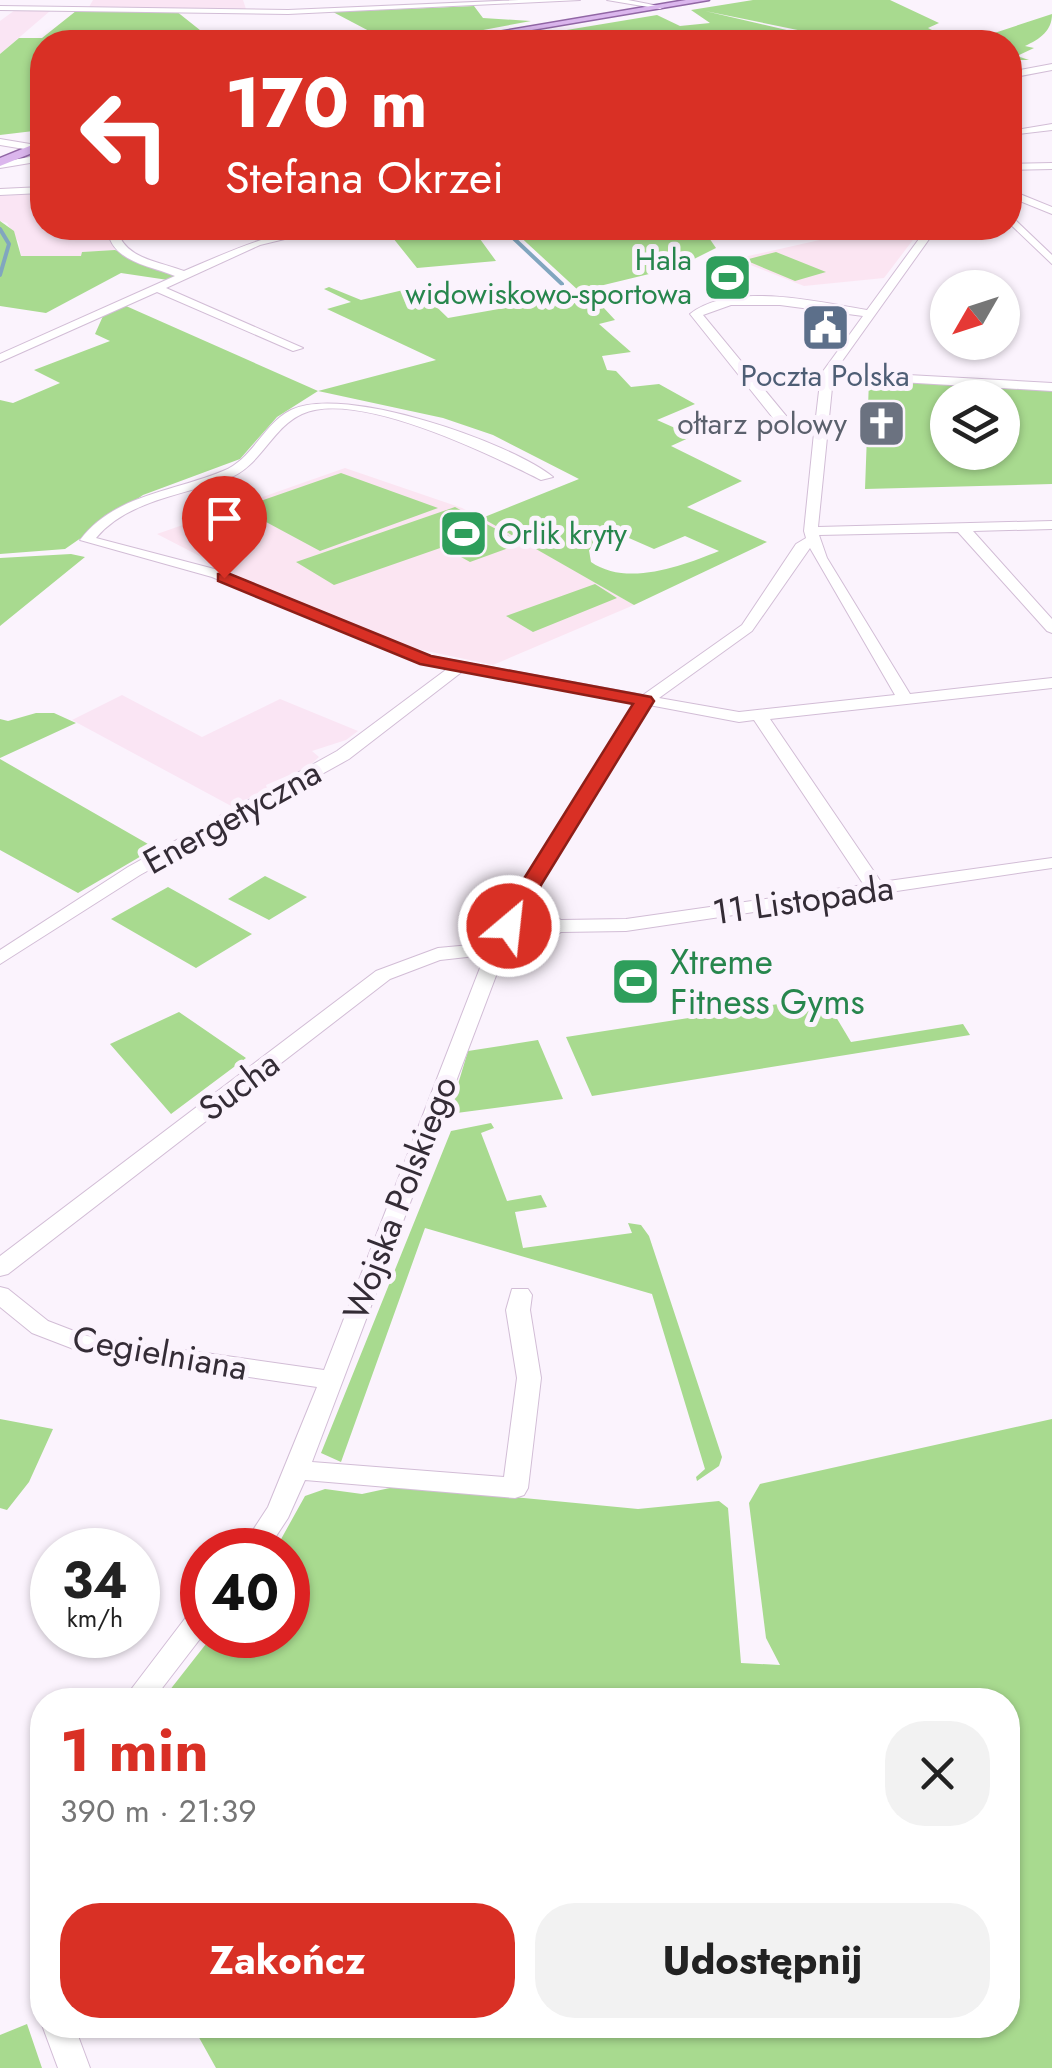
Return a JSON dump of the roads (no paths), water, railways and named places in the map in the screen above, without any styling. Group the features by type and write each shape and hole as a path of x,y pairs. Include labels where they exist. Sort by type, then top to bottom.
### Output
{"main road":[{"path":"520,30 707,1"},
{"path":"538,30 707,1"},
{"path":"0,154 30,146"},
{"path":"0,164 30,148"}],"street":[{"path":"0,8 288,12 576,0"},
{"path":"611,0 660,7"},
{"path":"611,0 626,8 621,14"},
{"path":"1022,73 1052,67"},
{"path":"1022,86 1028,85"},
{"path":"1022,131 1052,127"},
{"path":"1037,129 1052,136"},
{"path":"0,139 30,143"},
{"path":"0,139 30,143"},
{"path":"1022,167 1052,166"},
{"path":"0,192 30,191"},
{"path":"1022,198 1052,211"},
{"path":"1022,230 1049,256"},
{"path":"114,240 121,250 183,274"},
{"path":"0,358 264,240"},
{"path":"906,701 820,558 813,535 827,374 923,240"},
{"path":"159,289 296,348"},
{"path":"821,431 782,420 696,314 718,305 760,301 870,314"},
{"path":"827,374 1052,387"},
{"path":"546,477 473,440 432,426 357,410 309,406 294,413 232,473 151,498 88,536 92,543 217,574 394,650 459,667 644,701 761,718 1052,683"},
{"path":"554,926 547,915 528,912 530,885 644,701 747,628 813,535 1052,525"},
{"path":"962,527 1052,628"},
{"name":"Energetyczna","path":"0,958 122,878 343,755 459,667"},
{"path":"761,718 877,890"},
{"name":"11 Listopada","path":"506,942 536,938 554,926 626,925 1052,863"},
{"name":"Wojska Polskiego","path":"268,1528 279,1511 332,1380 506,942 509,922 528,912"},
{"name":"Sucha","path":"0,1268 383,975 414,958 506,942"},
{"path":"296,1470 515,1488 529,1378 518,1310 520,1294"},
{"name":"Cegielniana","path":"0,1296 40,1327 84,1344 332,1380"},
{"path":"145,1688 180,1644"},
{"path":"63,2038 74,2068"}],"waterway":[{"path":"0,229 9,244 0,275"},
{"path":"515,240 562,284"}],"place":[{"name":"Hala widowiskowo-sportowa","path":"727,277"},
{"name":"Poczta Polska","path":"825,327"},
{"name":"ołtarz polowy","path":"882,424"},
{"name":"Orlik kryty","path":"463,534"},
{"name":"Xtreme Fitness Gyms","path":"635,982"}]}
